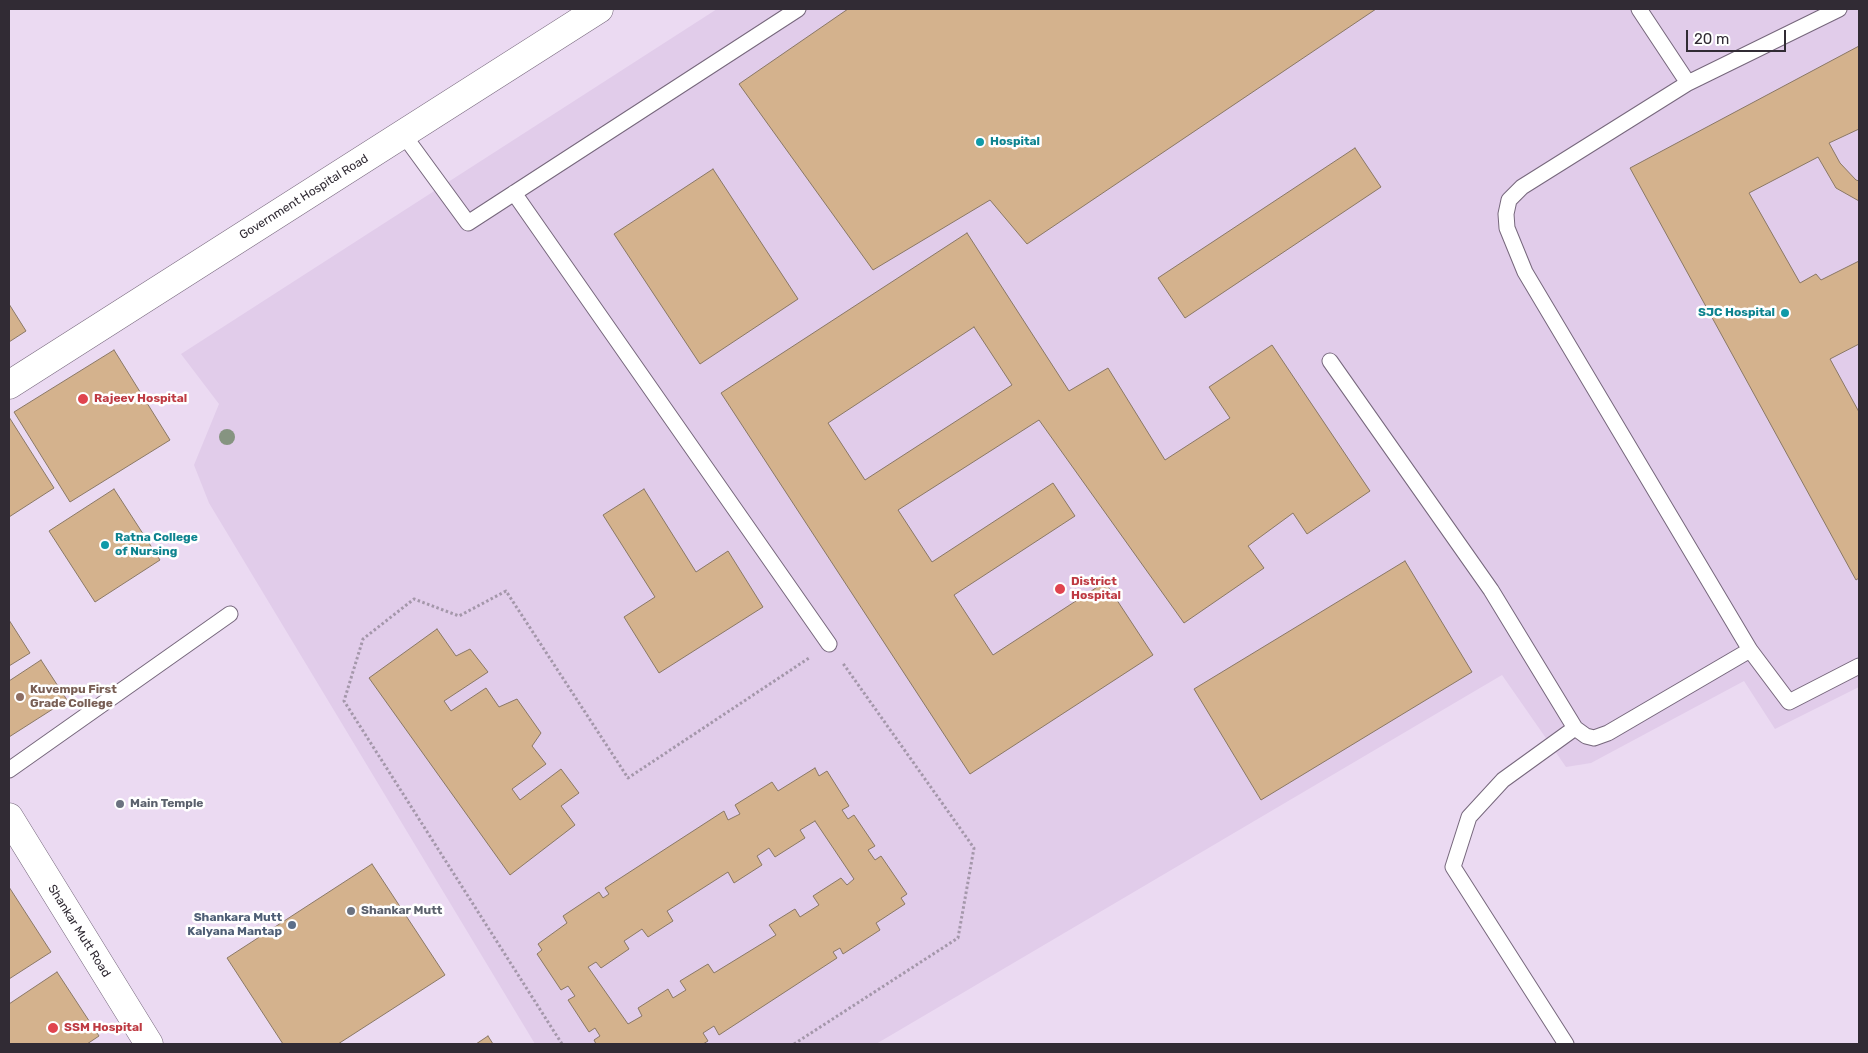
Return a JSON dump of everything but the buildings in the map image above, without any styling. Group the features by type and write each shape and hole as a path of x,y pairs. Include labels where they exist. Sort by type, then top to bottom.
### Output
{"street":[{"name":"Government Hospital Road","path":"9,385 599,9"},
{"name":"Shankar Mutt Road","path":"9,817 149,1044"}],"lane":[{"path":"403,134 468,223 798,9"},
{"path":"1639,9 1688,83"},
{"path":"1839,9 1688,83 1522,186 1509,200 1506,228 1525,272 1750,650 1789,702 1859,666"},
{"path":"514,193 830,644"},
{"path":"1330,361 1490,590 1575,728 1586,736 1594,738 1608,733 1750,650"},
{"path":"9,770 230,614"},
{"path":"1566,1044 1453,867 1469,817 1504,780 1575,728"}],"path":[{"path":"562,1044 344,701 363,639 414,599 459,616 506,590 628,778 830,644 974,848 958,938 794,1044"}],"shaded area":[{"name":"District Hospital","path":"717,9 1859,9 1859,687 1775,729 1744,681 1591,763 1566,767 1502,675 876,1044 535,1044 209,503 194,465 219,404 181,354"}],"place":[{"name":"Hospital","path":"980,142"},
{"name":"SJC Hospital","path":"1785,313"},
{"name":"Rajeev Hospital","path":"83,399"},
{"name":"Ratna College of Nursing","path":"105,545"},
{"name":"District Hospital","path":"1060,589"},
{"name":"Kuvempu First Grade College","path":"20,697"},
{"name":"Main Temple","path":"120,804"},
{"name":"Shankar Mutt","path":"351,911"},
{"name":"Shankara Mutt Kalyana Mantap","path":"292,925"},
{"name":"SSM Hospital","path":"53,1028"}]}
